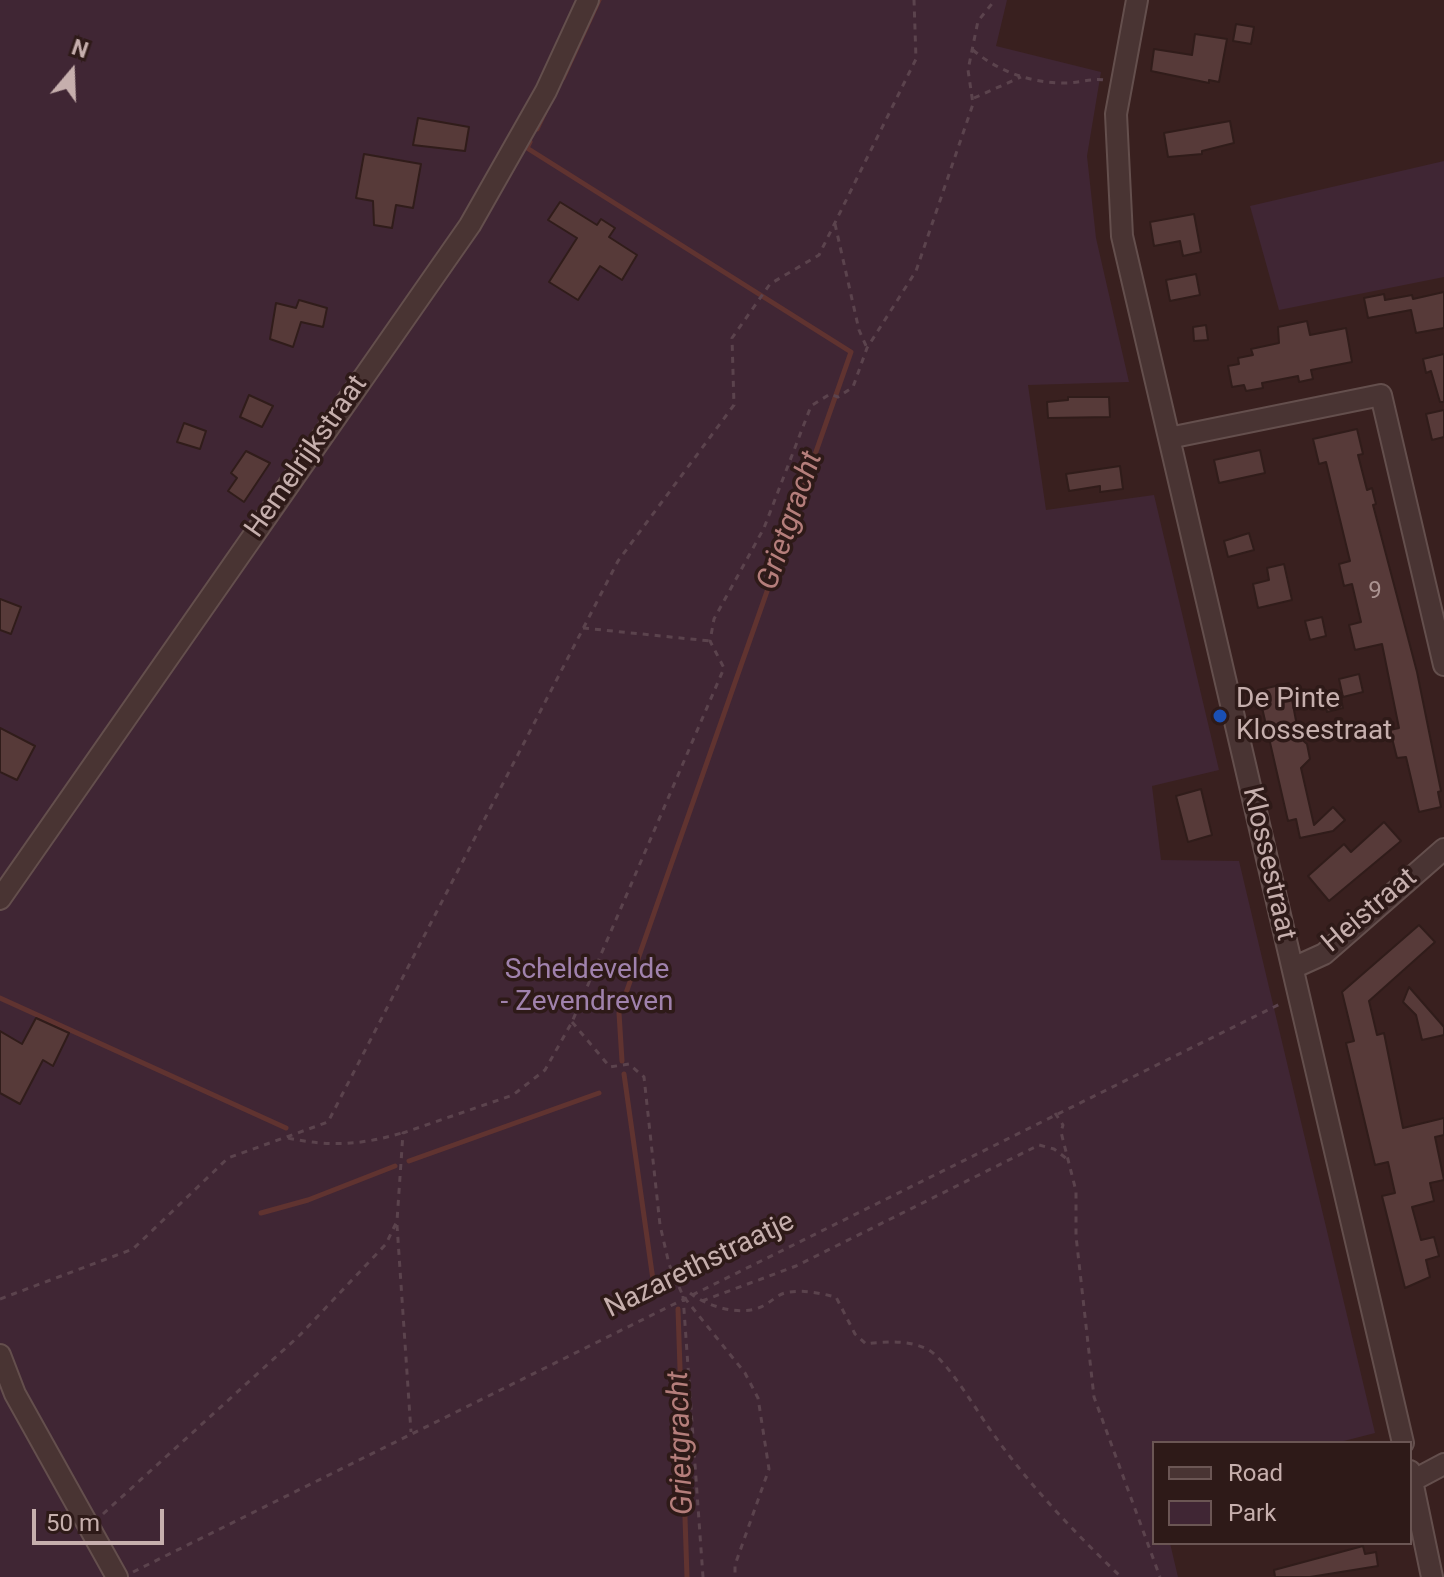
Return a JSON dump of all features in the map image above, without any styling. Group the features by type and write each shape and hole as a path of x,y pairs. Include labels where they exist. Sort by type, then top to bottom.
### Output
{"street":[{"name":"Hemelrijkstraat","path":"0,899 470,225 546,91 588,0"},
{"name":"Klossestraat","path":"1137,0 1116,114 1122,236 1403,1441"},
{"path":"1169,438 1381,395 1444,665"},
{"name":"Heistraat","path":"1293,968 1324,954 1444,849"},
{"path":"0,1355 15,1394 119,1577"},
{"path":"1412,1476 1444,1464"},
{"path":"1412,1481 1432,1577"}],"path":[{"path":"0,1299 133,1249 228,1158 328,1122 618,561 734,405 732,338 766,289 819,255 916,59 914,0"},
{"path":"284,1138 326,1146 364,1145 513,1095 545,1070 572,1022 724,668 710,641 714,619 764,528 811,406 830,394 838,397 853,387 867,348 916,271 946,191 972,98 968,70 978,21 995,0"},
{"path":"973,50 992,65 1021,77 1068,83 1096,78 1121,83"},
{"path":"972,98 984,90 1021,77"},
{"path":"835,224 859,330 867,348"},
{"path":"583,628 710,641"},
{"name":"Nazarethstraatje","path":"119,1577 1273,1006 1299,999"},
{"path":"572,1022 610,1067 629,1064 645,1079 660,1225 669,1264 683,1296 727,1355 745,1373 758,1398 769,1469 735,1565 735,1577"},
{"path":"1055,1113 1063,1125 1067,1159 1076,1191 1076,1236 1094,1397 1160,1577"},
{"path":"403,1133 397,1221 411,1432"},
{"path":"702,1301 796,1266 1039,1145 1054,1149 1067,1159"},
{"path":"89,1527 300,1335 386,1244 397,1221"},
{"path":"690,1293 702,1301 736,1311 761,1308 783,1293 808,1291 836,1297 855,1334 866,1344 888,1341 926,1348 942,1360 995,1436 1087,1544 1121,1577"},
{"path":"683,1296 703,1577"}],"green space":[{"name":"Scheldevelde - Zevendreven","path":"0,0 1007,0 996,46 1101,72 1087,156 1096,238 1129,382 1028,385 1046,510 1154,495 1219,770 1152,786 1161,860 1239,861 1375,1433 1344,1441 1152,1441 1152,1545 1170,1545 1178,1577 0,1577"},
{"path":"1444,161 1444,277 1279,310 1250,206"}],"building":[{"path":"1236,24 1254,27 1251,44 1233,41"},
{"path":"1195,34 1227,39 1219,82 1209,80 1209,83 1151,71 1154,49 1192,55"},
{"path":"418,118 469,127 465,151 413,145"},
{"path":"1230,121 1234,143 1202,151 1202,154 1168,157 1164,133"},
{"path":"364,154 421,164 413,208 396,205 392,228 374,225 373,201 356,198"},
{"path":"560,202 597,225 601,219 615,228 609,237 637,255 622,280 600,266 578,300 549,282 577,238 548,220"},
{"path":"1194,214 1201,252 1183,256 1180,241 1154,246 1150,222"},
{"path":"1196,274 1200,295 1170,301 1166,280"},
{"path":"1444,292 1444,328 1416,333 1411,310 1368,318 1364,298 1384,294 1385,300 1412,295 1413,299"},
{"path":"299,300 327,308 323,327 301,322 293,347 270,339 276,303 296,308"},
{"path":"1307,321 1310,335 1346,328 1352,362 1311,370 1313,379 1299,382 1298,376 1262,383 1263,388 1246,391 1244,385 1232,387 1228,366 1239,364 1238,358 1253,355 1251,349 1279,343 1278,327"},
{"path":"1206,325 1208,340 1194,341 1193,327"},
{"path":"1444,354 1444,402 1440,402 1431,371 1426,373 1423,359"},
{"path":"249,395 273,406 262,427 240,417"},
{"path":"1068,397 1109,397 1110,417 1048,418 1047,402 1068,400"},
{"path":"1444,410 1444,437 1432,440 1426,414"},
{"path":"184,423 206,431 200,449 177,442"},
{"path":"1357,429 1363,454 1358,455 1367,490 1372,488 1376,504 1373,505 1417,672 1441,791 1438,792 1441,807 1419,812 1406,757 1397,758 1390,730 1399,728 1382,644 1355,650 1349,625 1361,622 1352,584 1344,586 1339,564 1350,561 1326,462 1319,464 1313,439"},
{"path":"1260,450 1265,473 1219,483 1214,460"},
{"path":"246,451 270,463 244,502 228,491 237,478 231,473"},
{"path":"1120,466 1123,489 1100,492 1100,486 1069,491 1066,474"},
{"path":"1249,533 1254,550 1228,557 1224,541"},
{"path":"1284,564 1292,600 1258,608 1253,584 1269,580 1267,568"},
{"path":"0,599 21,607 11,634 0,630"},
{"path":"1322,617 1326,636 1310,640 1305,621"},
{"path":"1359,674 1363,692 1343,697 1339,679"},
{"path":"1289,683 1299,737 1307,744 1310,759 1301,768 1314,825 1333,807 1345,820 1333,831 1300,838 1296,819 1288,821 1258,690"},
{"path":"1339,691 1343,708 1327,712 1323,695"},
{"path":"0,728 35,746 17,780 0,772"},
{"path":"1201,789 1212,835 1188,842 1176,796"},
{"path":"1384,822 1401,841 1329,901 1308,876 1344,844 1351,852"},
{"path":"1419,925 1435,942 1369,1001 1377,1035 1384,1033 1403,1128 1444,1118 1444,1135 1435,1137 1444,1180 1430,1183 1434,1201 1412,1207 1421,1240 1434,1237 1439,1256 1426,1260 1430,1277 1405,1288 1382,1196 1395,1193 1388,1162 1375,1165 1346,1043 1354,1041 1342,992"},
{"path":"1409,987 1444,1027 1444,1035 1422,1040 1416,1015 1403,1002"},
{"path":"36,1018 69,1033 53,1066 43,1060 20,1104 0,1093 0,1031 22,1044"},
{"path":"1363,1546 1365,1554 1376,1552 1378,1566 1310,1577 1275,1577 1274,1570"}],"waterway":[{"path":"563,78 599,0"},
{"path":"537,129 545,112"},
{"name":"Grietgracht","path":"530,142 527,148 851,352 619,1013 622,1061"},
{"path":"0,998 286,1128"},
{"name":"Grietgracht","path":"624,1074 655,1294"},
{"path":"409,1161 599,1093"},
{"path":"261,1213 308,1200 395,1166"},
{"name":"Grietgracht","path":"678,1309 687,1577"}],"place":[{"name":"De Pinte Klossestraat","path":"1220,716"}]}
